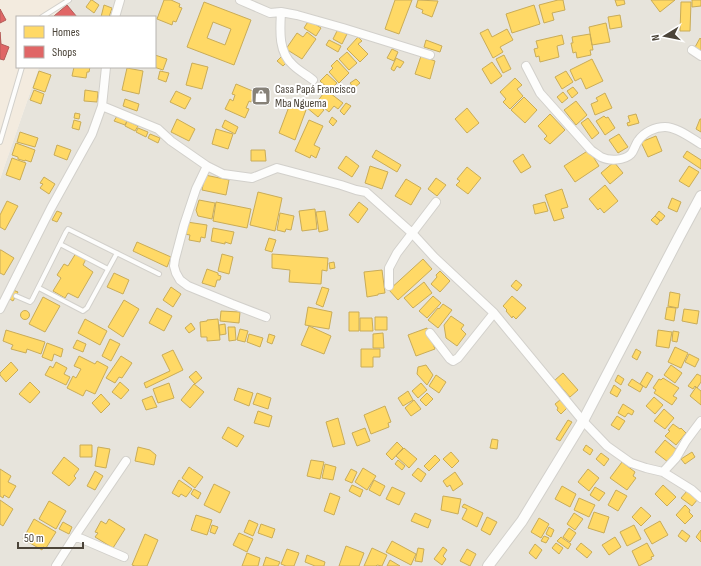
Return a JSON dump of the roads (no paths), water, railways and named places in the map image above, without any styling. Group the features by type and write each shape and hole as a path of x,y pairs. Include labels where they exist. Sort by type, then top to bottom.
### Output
{"street":[{"path":"115,16 120,0"},
{"path":"240,0 270,13 281,12 297,15 430,55"},
{"path":"281,12 280,34 286,57 292,65 313,80"},
{"path":"692,50 701,56"},
{"path":"526,66 540,93 591,150 601,157 622,159 630,155 638,140 645,134 653,129 666,127 678,130 701,144"},
{"path":"0,309 51,208 92,134 102,106 106,68"},
{"path":"102,106 158,129 171,141 207,166 223,174 252,178 277,168 366,192 412,233 434,258 494,314 583,421 607,446 631,463 663,472 692,490 701,498"},
{"path":"207,166 196,189 184,225 175,259 174,266 176,274 180,280 188,286 266,317"},
{"path":"488,566 522,521 583,421 701,196"},
{"path":"389,286 390,268 397,253 436,202"},
{"path":"430,333 453,361 458,358 494,314"},
{"path":"663,472 676,458 686,441 701,421"},
{"path":"56,566 126,461"},
{"path":"75,536 124,557"}],"lane":[{"path":"44,16 69,0"},
{"path":"0,142 22,68"},
{"path":"8,294 30,302 32,300 68,229 159,274"},
{"path":"60,244 108,269"},
{"path":"39,288 83,311 86,310 117,253"}],"place":[{"name":"Casa Papá Francisco Mba Nguema","path":"261,96"}]}
